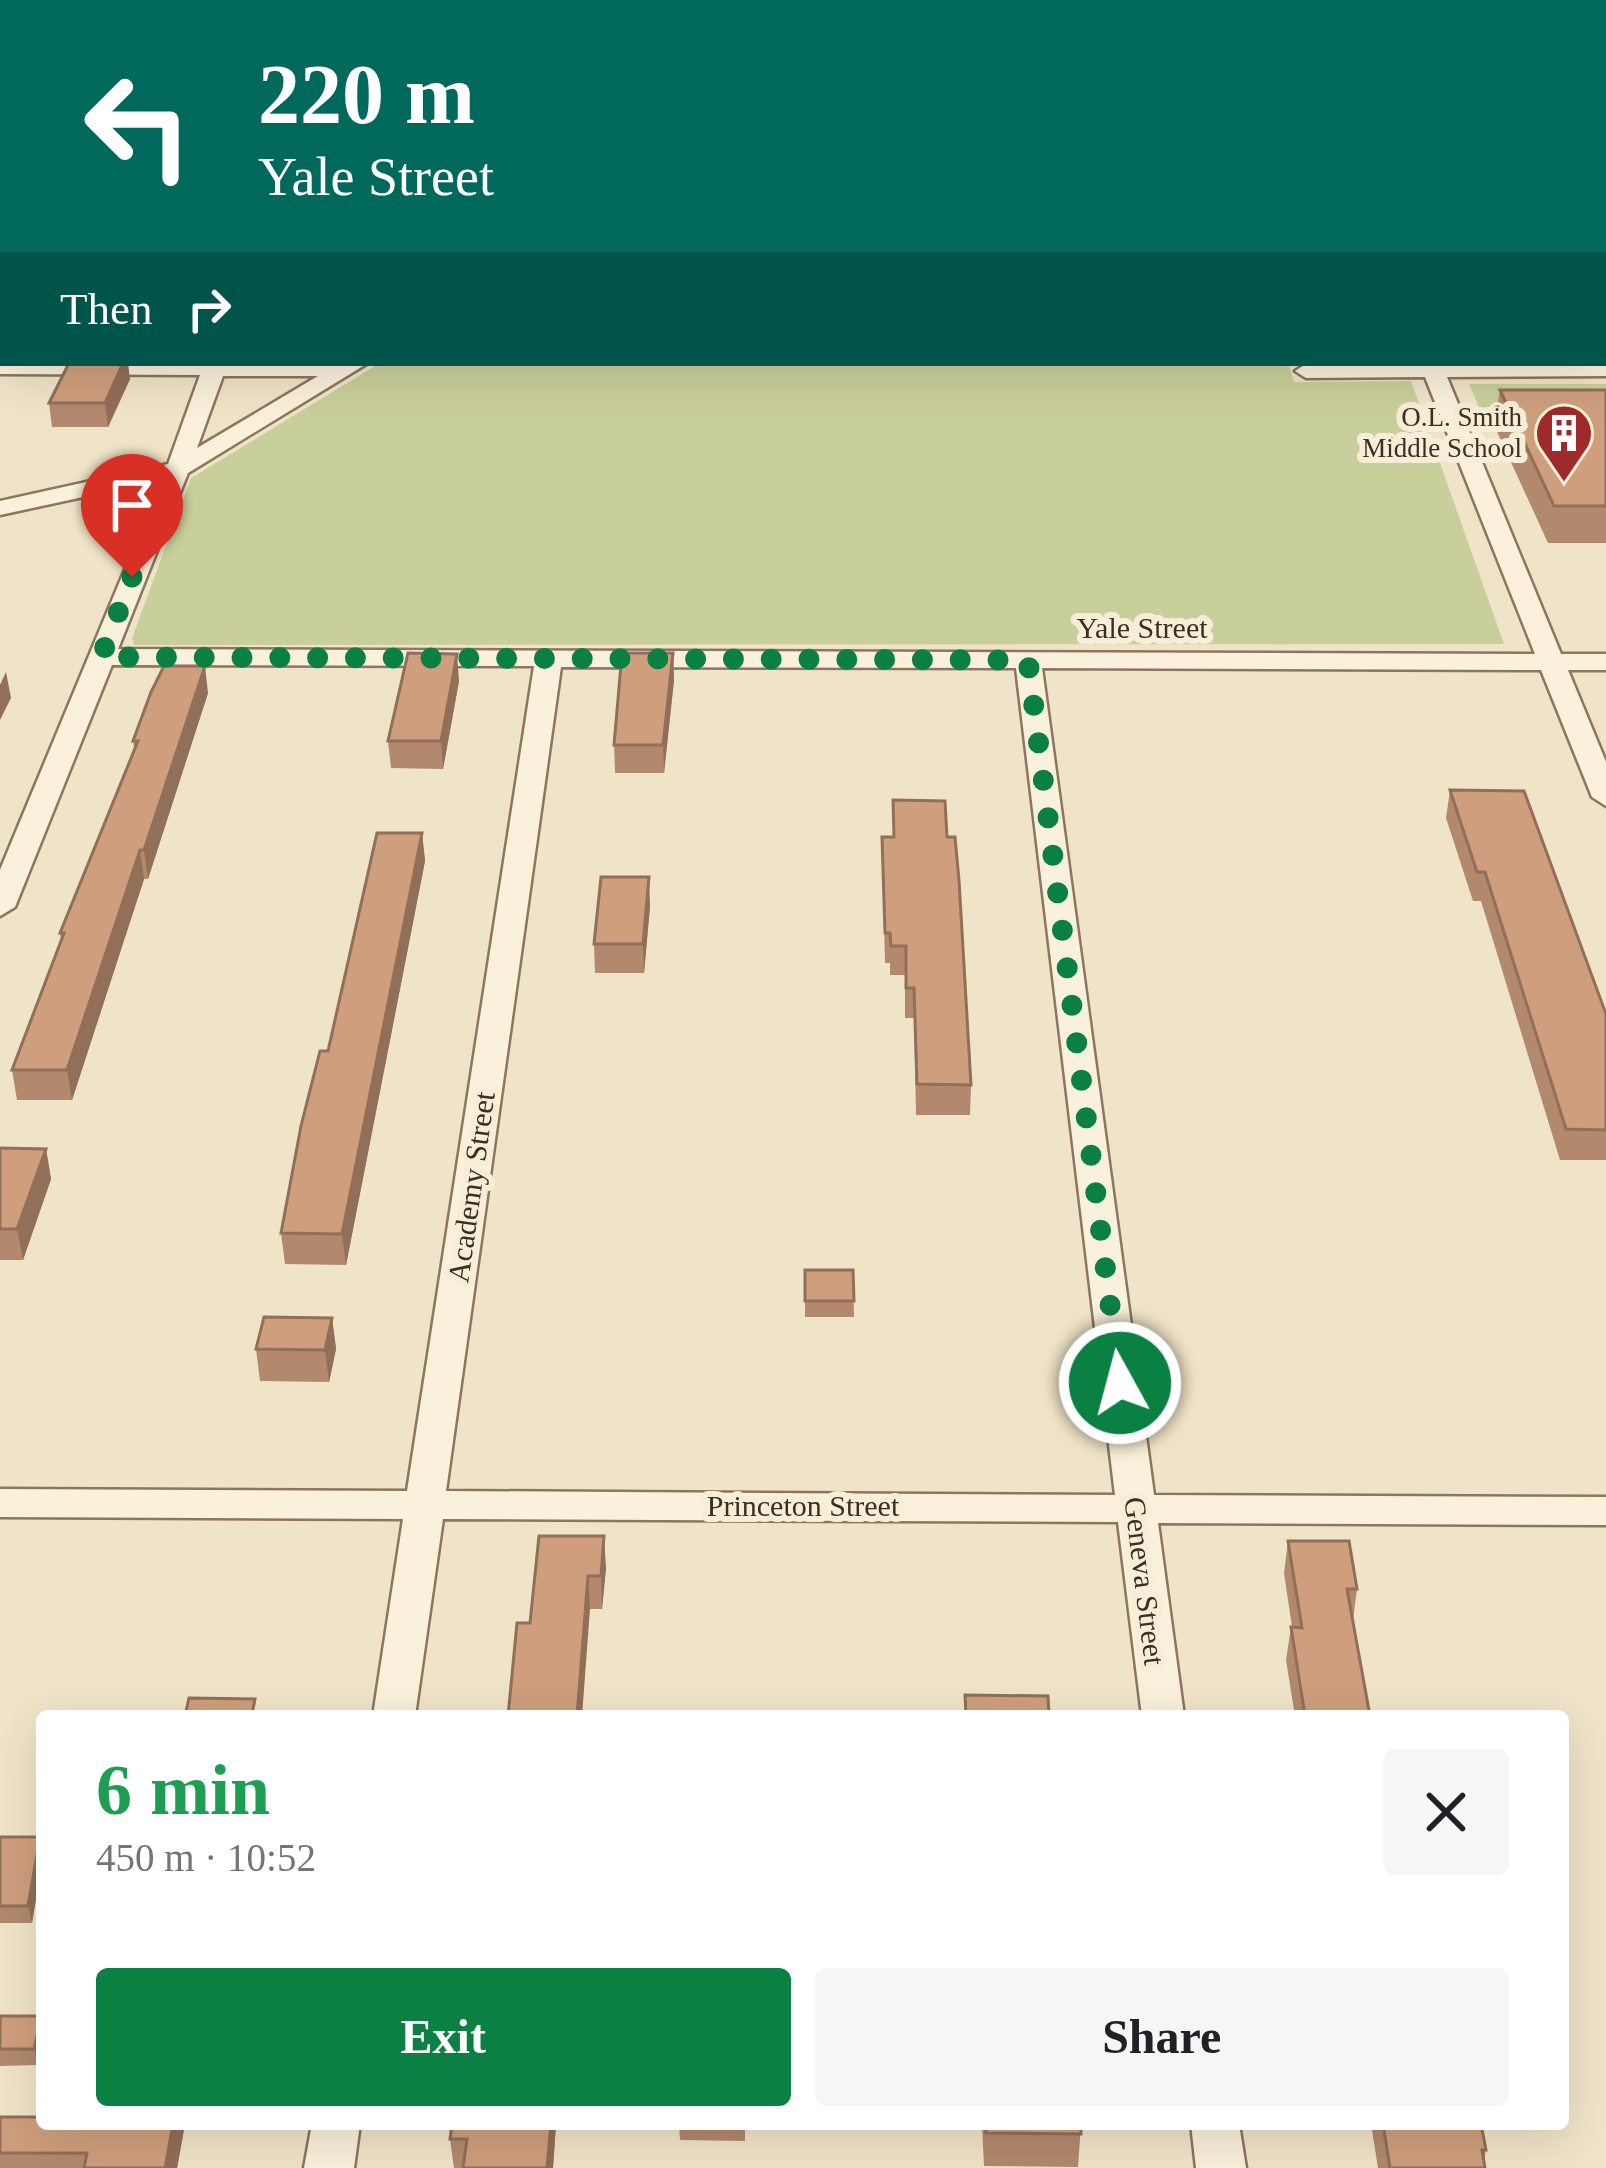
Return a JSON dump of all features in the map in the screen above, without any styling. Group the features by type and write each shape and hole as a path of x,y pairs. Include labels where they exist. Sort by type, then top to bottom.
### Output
{"street":[{"path":"0,367 108,366"},
{"path":"0,907 178,469 215,366"},
{"path":"0,508 178,469 352,366"},
{"path":"1306,371 1532,366 1606,370"},
{"path":"1433,370 1606,797"},
{"name":"Yale Street","path":"101,657 1606,662"},
{"name":"Academy Street","path":"395,1710 549,658"},
{"name":"Geneva Street","path":"1028,660 1162,1710"},
{"name":"Princeton Street","path":"0,1503 1606,1511"},
{"path":"329,2168 334,2130"},
{"path":"1216,2130 1221,2168"}],"green space":[{"path":"375,366 1289,366 1294,382 1411,381 1504,644 134,645 132,638 191,478"},
{"path":"1469,384 1606,384 1606,425 1487,425"}],"building":[{"path":"68,366 122,366 105,403 49,403"},
{"path":"1500,390 1606,390 1606,506 1554,506"},
{"path":"408,653 457,654 441,741 388,741"},
{"path":"622,653 673,653 663,745 614,745"},
{"path":"164,666 205,666 67,1070 12,1070 64,933 60,933"},
{"path":"1450,790 1524,791 1606,1014 1606,1130 1566,1129 1485,872 1477,872"},
{"path":"893,800 945,801 947,837 955,837 971,1085 917,1084 914,988 906,988 906,946 891,946 890,933 885,933 882,837 894,837"},
{"path":"377,833 422,833 342,1234 281,1233 301,1126 320,1051 328,1051"},
{"path":"601,877 649,877 643,944 594,944"},
{"path":"0,1148 46,1149 17,1229 0,1229"},
{"path":"805,1270 853,1270 854,1301 805,1301"},
{"path":"264,1317 332,1318 325,1350 256,1349"},
{"path":"539,1536 604,1536 601,1576 588,1576 577,1710 509,1710 517,1623 530,1623"},
{"path":"1288,1541 1349,1541 1357,1589 1347,1589 1369,1710 1304,1710 1291,1627 1302,1628"},
{"path":"965,1695 1048,1696 1049,1710 966,1710"},
{"path":"189,1698 255,1699 253,1710 186,1710"},
{"path":"0,1837 36,1837 28,1906 0,1906"},
{"path":"0,2016 36,2016 34,2049 0,2049"},
{"path":"0,2117 36,2117 36,2130 172,2130 165,2168 84,2168 87,2153 0,2153"},
{"path":"451,2130 550,2130 547,2168 463,2168 467,2139 450,2139"},
{"path":"986,2130 1081,2130 1081,2134"},
{"path":"1384,2130 1482,2130 1485,2168 1390,2168"}],"place":[{"name":"O.L. Smith Middle School","path":"1564,484"}],"route":[{"path":"132,577 101,657 1028,660 1120,1383"}]}
